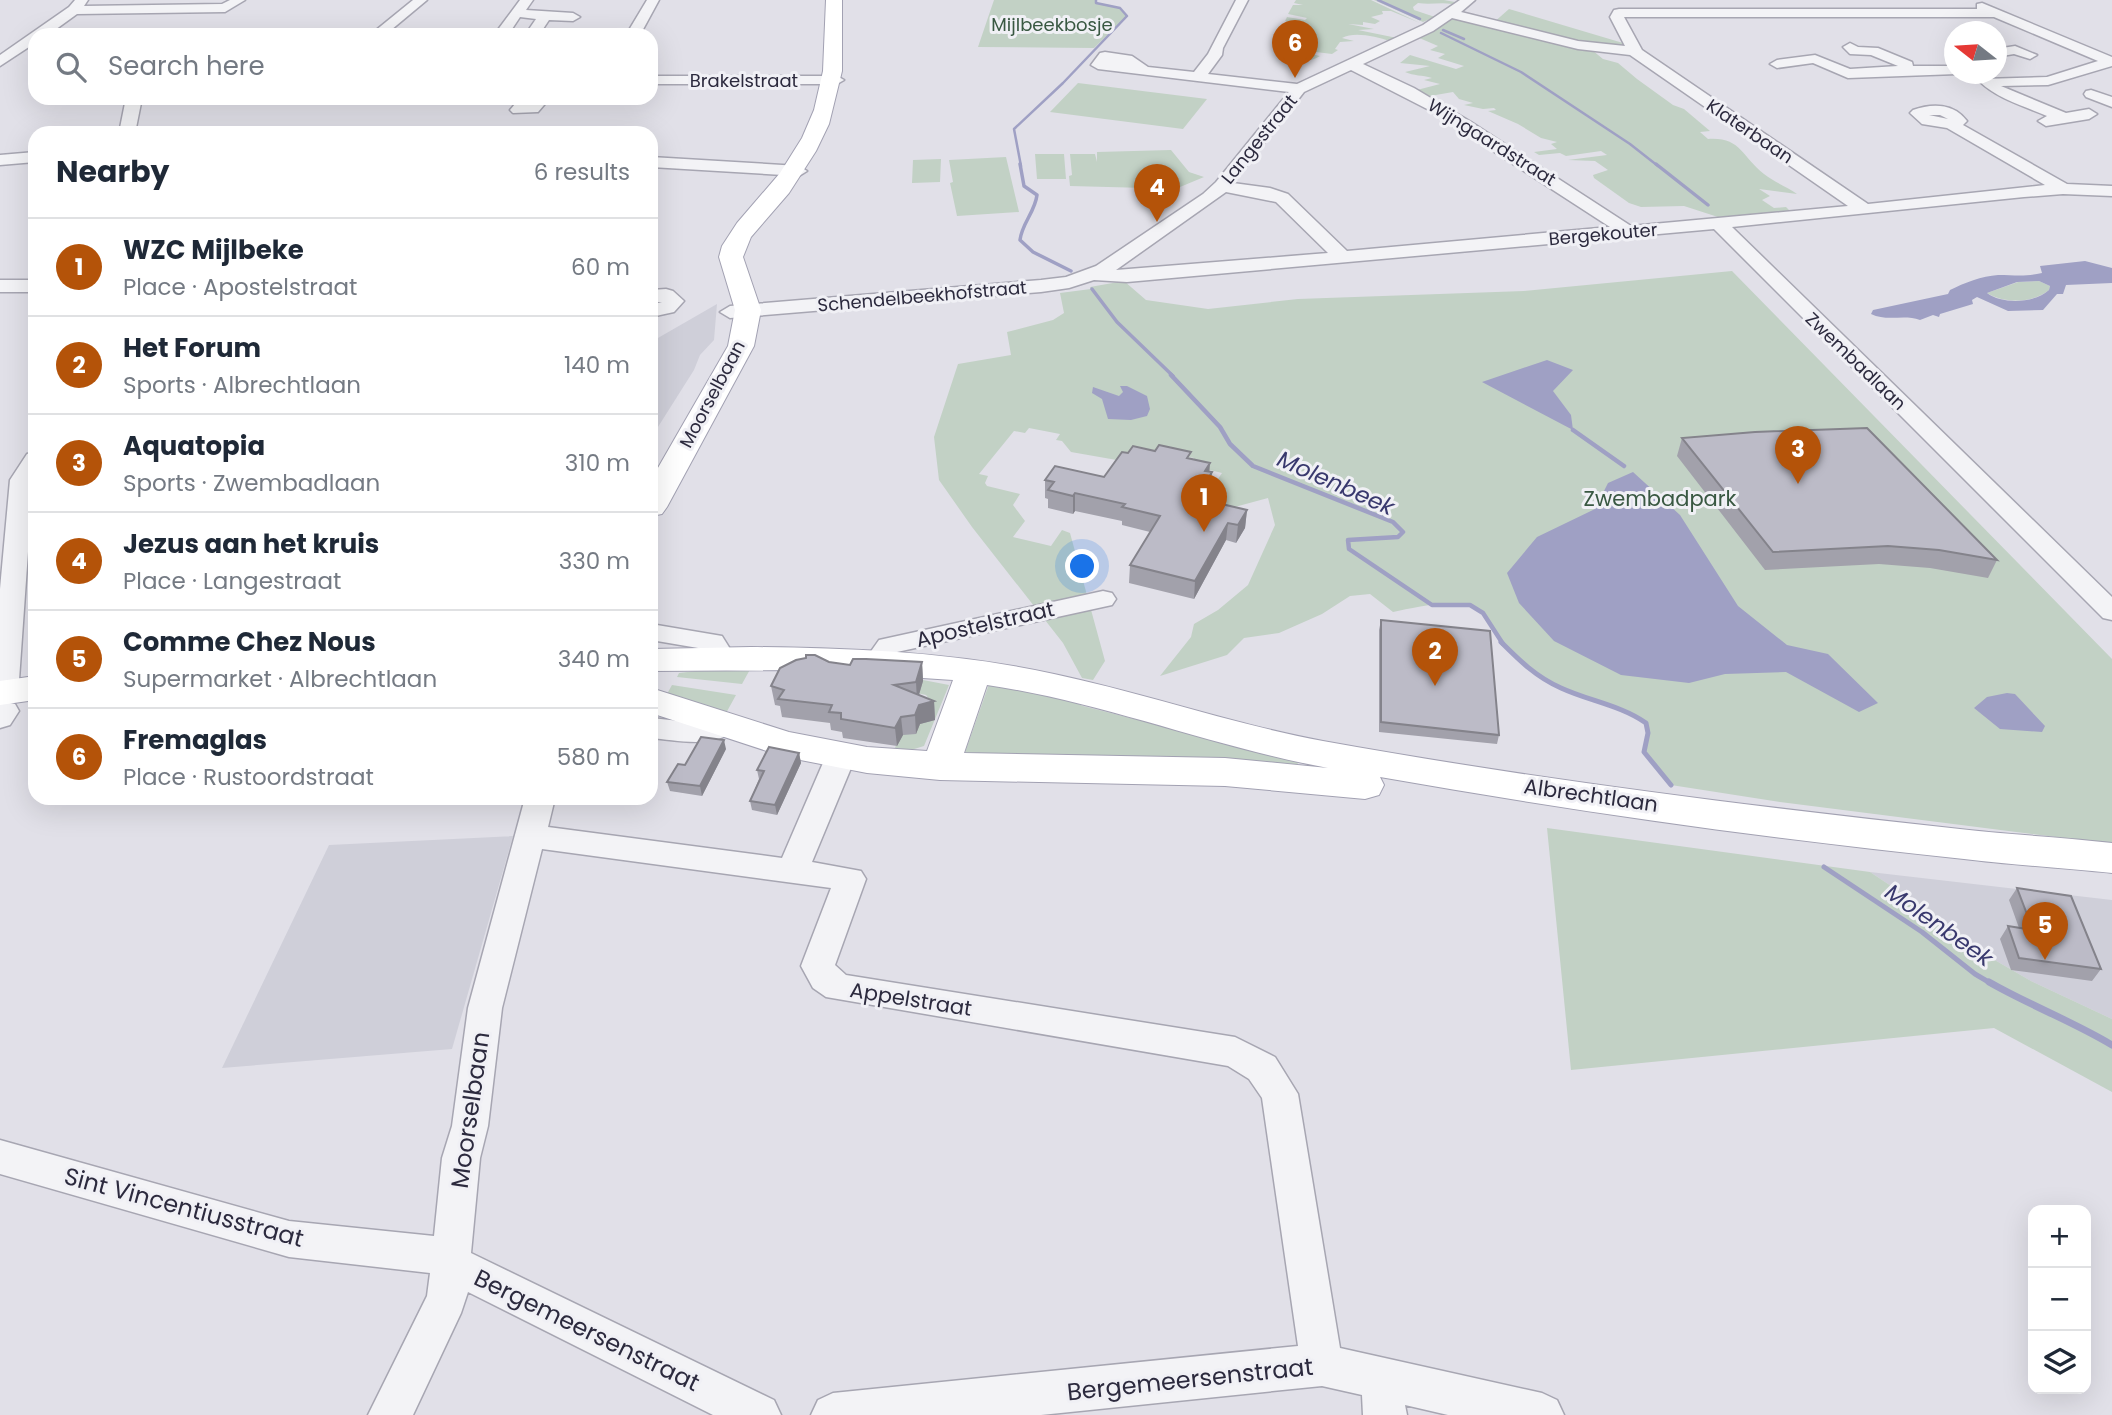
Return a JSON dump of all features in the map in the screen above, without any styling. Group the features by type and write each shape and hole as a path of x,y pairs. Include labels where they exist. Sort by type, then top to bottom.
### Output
{"main road":[{"name":"Moorselbaan","path":"658,494 741,346 731,257 733,248 746,225 787,179 817,130 834,80 834,0"},
{"name":"Moorselbaan","path":"658,470 729,345 739,311"},
{"name":"Albrechtlaan","path":"658,660 807,659 974,672 1077,691 1222,733 1321,754 1417,770 1517,786 1947,843 2112,858"},
{"path":"940,766 974,672"},
{"path":"7,706 28,692"},
{"name":"Albrechtlaan","path":"658,702 785,744 841,756 940,766 1155,769 1291,776 1630,817 2112,884"}],"street":[{"path":"48,28 78,5 225,8 239,0"},
{"path":"386,28 421,0"},
{"path":"504,28 527,0"},
{"path":"637,28 653,0"},
{"path":"1199,76 1215,55 1216,48 1242,0"},
{"name":"Langestraat","path":"1094,274 1222,186 1299,89 1428,28 1469,0"},
{"path":"1634,48 1617,17 1619,13 1957,4 1998,13 2112,62"},
{"path":"517,13 573,17"},
{"name":"Klaterbaan","path":"1450,13 1578,45 1634,48 1865,210"},
{"path":"537,28 545,16"},
{"path":"0,62 28,42"},
{"path":"1850,47 1855,51 1910,51"},
{"path":"2007,51 2015,50 2030,55"},
{"path":"1873,51 1942,84"},
{"path":"1215,55 1222,59 1230,80"},
{"path":"1777,64 1815,59 1848,74 1944,70"},
{"path":"2112,62 2048,81 1982,80 1997,90 2076,113 2112,114"},
{"name":"Wijngaardstraat","path":"1350,64 1390,80 1426,100 1534,167 1627,231"},
{"path":"1142,69 1299,89"},
{"name":"Brakelstraat","path":"658,80 834,80"},
{"path":"2091,94 2112,102"},
{"path":"128,126 133,105"},
{"path":"522,105 518,110 524,112 536,105"},
{"path":"2029,124 2076,113"},
{"path":"1951,124 2063,190"},
{"path":"0,160 28,158"},
{"path":"658,163 787,179"},
{"path":"1222,186 1270,193 1282,198 1345,258"},
{"name":"Bergekouter","path":"1094,274 1127,276 1345,258 2063,190 2112,191"},
{"name":"Zwembadlaan","path":"1726,222 1824,330 2108,598"},
{"name":"Schendelbeekhofstraat","path":"739,311 1041,286 1069,282 1094,274"},
{"path":"0,286 28,286"},
{"path":"658,296 666,295 674,301 667,308 658,310"},
{"path":"7,706 5,680 22,481 28,471"},
{"name":"Apostelstraat","path":"876,664 888,646 1103,599"},
{"path":"658,633 713,642 719,652 717,659"},
{"path":"658,728 701,733 724,724"},
{"path":"792,871 841,756"},
{"name":"Moorselbaan","path":"390,1415 447,1299 461,1158 470,1126 485,1009 538,805"},
{"name":"Appelstraat","path":"531,836 850,879 818,966 825,978 838,987 1235,1052 1262,1068 1280,1094 1322,1365"},
{"name":"Sint Vincentiusstraat","path":"0,1157 289,1239 428,1252 452,1263"},
{"name":"Bergemeersenstraat","path":"452,1263 759,1415"},
{"name":"Bergemeersenstraat","path":"833,1415 1322,1365 1383,1397 1542,1415"}],"shaded area":[{"path":"717,304 714,340 700,355 694,370 658,427 658,338"},
{"path":"513,836 452,1049 222,1068 329,845"},
{"path":"1870,872 2112,900 2112,1019 2031,981 1993,959 1941,919"}],"green space":[{"name":"Mijlbeekbosje","path":"994,0 1096,0 1097,3 1120,8 1127,16 1094,48 978,47"},
{"path":"1296,0 1371,0 1420,23 1391,11 1382,11 1383,14 1371,17 1380,21 1375,24 1348,24 1374,29 1358,30 1397,38 1390,41 1366,35 1347,36 1342,38 1354,41 1340,42 1335,49 1338,50 1332,54 1308,51 1307,53 1320,56 1304,61 1277,55 1277,51 1287,53 1294,49 1279,43 1279,40 1297,42 1302,38 1301,35 1291,33 1299,24 1285,21 1287,17 1307,18 1288,14 1293,5 1303,5 1294,3"},
{"path":"1374,0 1455,2 1418,3 1413,7 1414,10 1435,17 1423,22"},
{"path":"1509,9 1633,46 1592,50 1603,59 1618,63 1673,105 1684,109 1710,131 1700,132 1708,139 1734,144 1764,174 1797,194 1759,189 1770,196 1762,200 1774,208 1786,207 1790,211 1734,221 1727,216 1718,217 1684,206 1641,207 1629,203 1594,178 1593,175 1608,170 1595,161 1568,160 1607,155 1601,151 1566,156 1560,153 1539,155 1534,152 1557,149 1551,144 1557,142 1541,138 1488,111 1496,110 1494,108 1464,105 1473,103 1459,99 1453,92 1430,96 1417,90 1440,84 1424,80 1432,78 1405,72 1430,66 1400,63 1410,55 1456,69 1464,66 1438,58 1445,54 1430,50 1438,46 1417,37 1450,13 1492,24"},
{"path":"1078,83 1207,99 1183,129 1050,112"},
{"path":"1171,150 1189,172 1204,177 1168,192 1146,188 1070,186 1070,154 1095,154 1097,162 1097,152"},
{"path":"1035,154 1064,154 1066,179 1037,179"},
{"path":"1006,157 1019,212 957,216 950,183 953,182 949,160"},
{"path":"941,159 940,182 912,183 913,160"},
{"name":"Zwembadpark","path":"1732,271 2112,659 2112,844 1780,802 1671,785 1644,752 1648,733 1646,723 1542,679 1506,648 1482,613 1465,604 1433,605 1393,612 1370,594 1350,596 1322,614 1279,633 1244,638 1227,655 1160,676 1191,637 1194,624 1218,610 1248,585 1275,525 1268,498 1231,508 1203,501 1222,473 1194,466 1194,458 1168,453 1128,462 1071,452 1062,441 1056,440 1060,434 1029,428 1025,433 1014,431 979,474 988,476 985,483 987,486 1020,494 1013,505 1025,521 1013,537 1051,546 1062,530 1070,533 1105,661 1093,680 1082,678 1063,643 972,527 939,480 934,437 958,364 1011,355 1007,332 1053,320 1064,313 1060,293 1124,281 1146,300 1208,309 1298,299 1524,291"},
{"path":"2039,281 2050,286 2049,290 2027,300 2002,299 1987,293 2018,282"},
{"path":"753,664 742,684 677,677 679,673"},
{"path":"923,680 949,685 924,746 911,750 895,748 901,732 929,699 926,695 917,693"},
{"path":"989,684 1046,689 1083,706 1297,760 1298,765 962,761"},
{"path":"672,685 736,695 725,715 667,694"},
{"path":"1547,828 1870,872 1941,919 1993,959 2031,981 2112,1019 2112,1092 1994,1028 1571,1070"}],"water":[{"path":"2085,261 2112,268 2112,283 2066,285 2063,294 2057,294 2043,310 2008,311 1977,297 1972,300 1973,304 1940,314 1939,317 1933,315 1920,320 1871,314 1873,310 1948,294 1955,287 1973,280 1998,275 2042,273 2040,266","holes":["2039,281 2050,286 2049,290 2036,298 2019,301 2001,299 1987,293 2017,282"]},
{"path":"1547,360 1573,370 1553,391 1571,415 1573,430 1482,382"},
{"path":"1120,386 1127,386 1147,396 1150,409 1147,416 1131,420 1108,419 1102,399 1092,393 1093,387 1119,396 1123,392"},
{"path":"1633,472 1680,515 1738,606 1787,645 1828,654 1878,703 1859,712 1786,672 1725,674 1689,683 1621,675 1554,641 1519,603 1507,573 1537,537 1595,509 1608,483"},
{"path":"2015,694 2045,726 2042,732 2000,729 1974,708 1987,697"}],"building":[{"path":"1867,428 1997,560 1939,550 1888,546 1773,552 1682,438 1755,432"},
{"path":"1159,445 1191,452 1187,458 1210,463 1205,471 1212,472 1196,498 1247,510 1238,525 1228,523 1195,581 1130,565 1160,516 1122,507 1125,504 1048,490 1054,482 1045,480 1055,466 1104,477 1122,452 1128,453 1133,446 1155,451"},
{"path":"1381,620 1490,631 1499,735 1381,722"},
{"path":"806,655 850,665 853,659 922,662 916,682 894,685 934,701 919,705 915,715 901,717 895,728 841,719 841,713 829,712 832,705 778,699 784,690 771,686 780,668 806,658"},
{"path":"701,737 724,740 700,786 667,782 678,764 685,765"},
{"path":"769,747 799,753 775,805 750,801 764,771 757,770"},
{"path":"2017,888 2071,896 2101,969 2019,958 2008,926 2033,930"}],"waterway":[{"name":"Molenbeek","path":"1021,166 1014,129 1063,83 1127,16 1120,8 1096,3 1096,0"},
{"path":"1378,0 1420,19"},
{"path":"1443,30 1464,39"},
{"path":"1441,33 1521,72 1630,144 1658,166"},
{"name":"Molenbeek","path":"1020,164 1024,186 1037,195 1020,240 1033,252 1071,271"},
{"path":"1656,164 1708,205"},
{"name":"Molenbeek","path":"1092,289 1117,322 1173,376"},
{"name":"Molenbeek","path":"1171,375 1220,427 1230,444 1253,466 1393,522 1403,532 1398,537 1348,540 1349,549 1432,605 1470,605 1483,613 1503,644"},
{"path":"1573,430 1624,466"},
{"name":"Molenbeek","path":"1503,644 1528,668 1552,684 1626,712 1646,723 1648,733 1644,752 1671,785"},
{"name":"Molenbeek","path":"1824,867 1922,932 1975,974 1992,984"},
{"name":"Molenbeek","path":"1989,982 2112,1045"}],"place":[{"name":"Fremaglas","path":"1295,78"},
{"name":"Jezus aan het kruis","path":"1157,222"},
{"name":"Aquatopia","path":"1798,484"},
{"name":"WZC Mijlbeke","path":"1204,532"},
{"name":"Het Forum","path":"1435,686"},
{"name":"Comme Chez Nous","path":"2045,960"}]}
